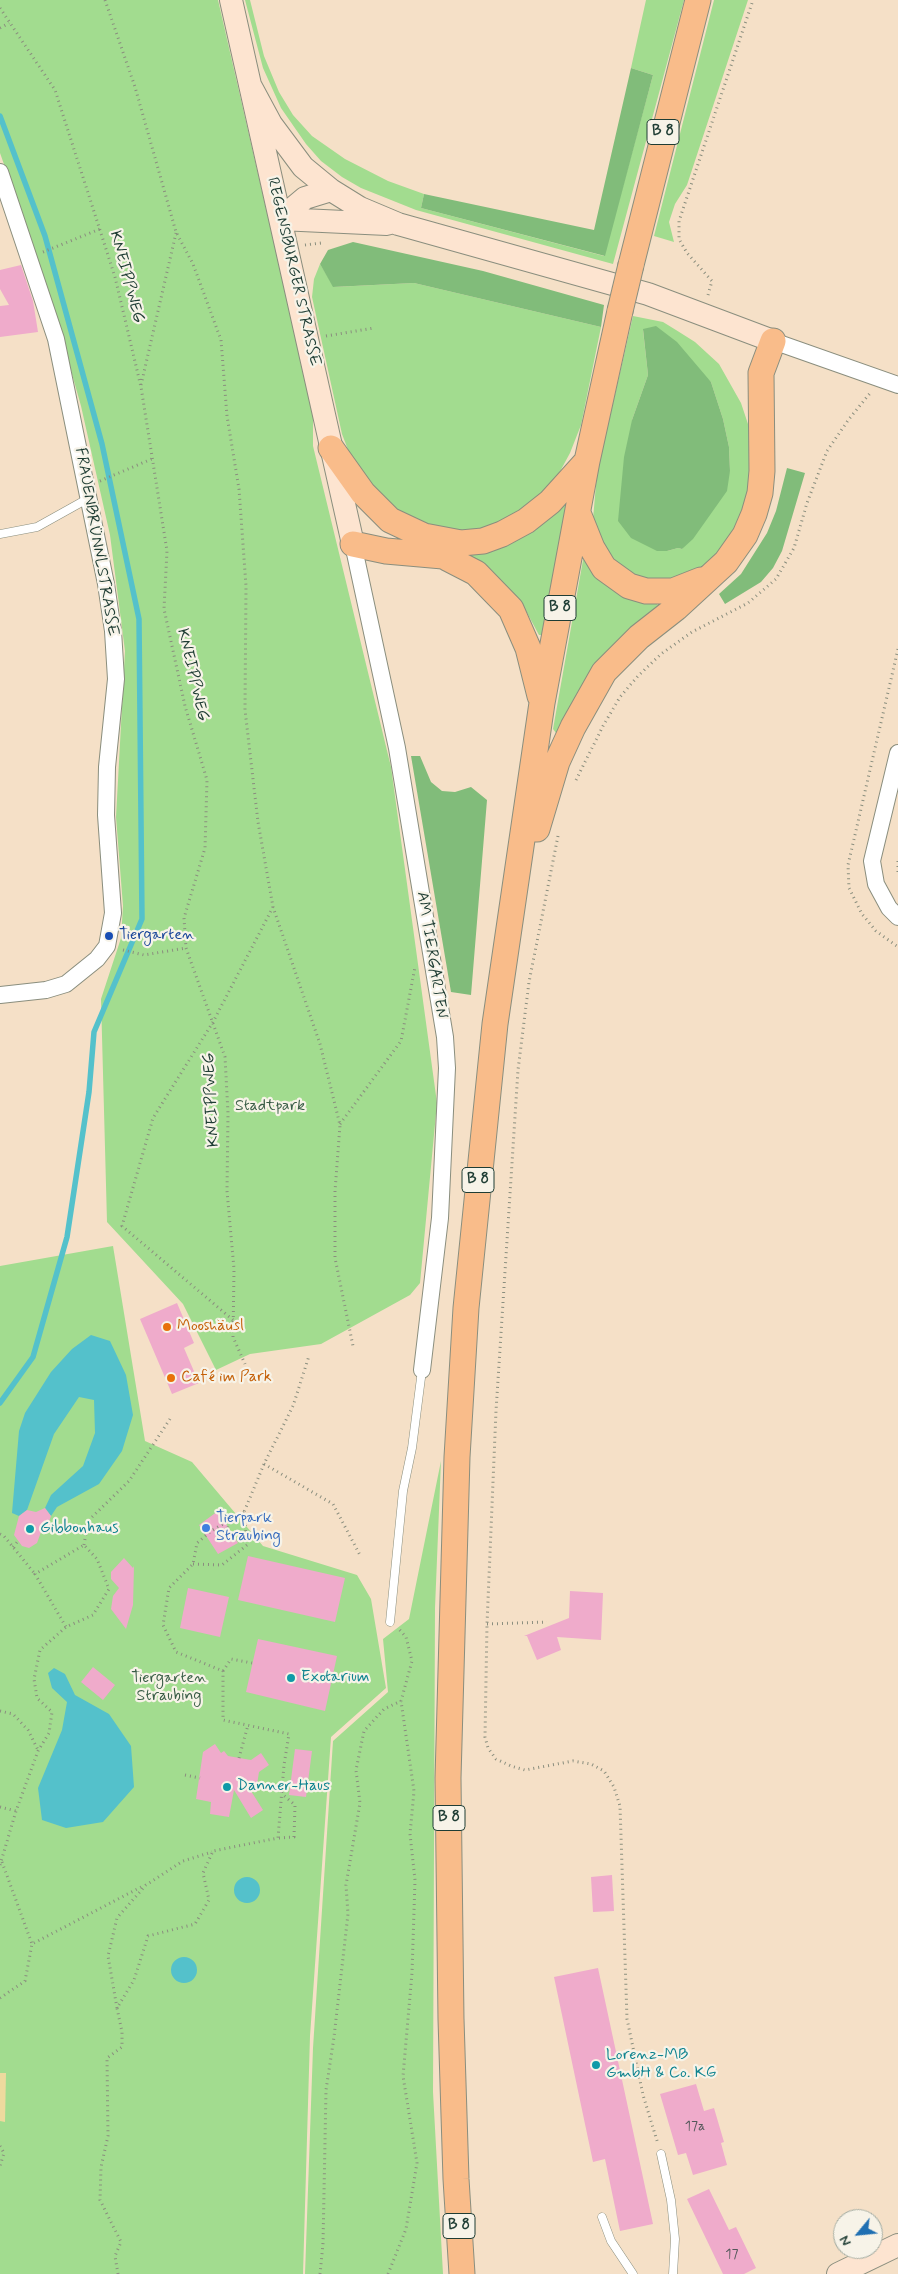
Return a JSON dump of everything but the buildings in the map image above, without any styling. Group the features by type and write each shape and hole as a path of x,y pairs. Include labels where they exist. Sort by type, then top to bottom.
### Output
{"main road":[{"name":"B 8","path":"462,2274 456,2179 448,1778 457,1457 466,1308 480,1158 495,1024 542,703 587,461 631,265 698,0"},
{"path":"513,905 557,762 588,698 604,672 624,651 676,608 714,573 736,549 754,514 760,493 762,471 761,373 774,341"},
{"path":"332,448 354,482 376,508 390,520 424,536 461,543 483,541 502,534 526,521 550,502 587,461"},
{"path":"578,513 592,548 604,568 629,586 646,591 673,591 714,573"},
{"path":"354,544 390,520"},
{"path":"354,544 386,551 443,556 476,573 511,609 522,631 542,703"}],"street":[{"name":"REGENSBURGER STRASSE","path":"231,0 354,544"},
{"path":"250,85 283,142 303,167 331,190 360,208 398,224 648,294 898,385"},
{"name":"FRAUENBRÜNNLSTRASSE","path":"0,172 56,340 106,584 113,631 116,679 106,796 113,913 108,946 83,973 66,984 46,990 0,996"},
{"path":"280,219 305,198 331,190"},
{"path":"280,219 398,224"},
{"name":"AM TIERGARTEN","path":"354,544 397,748 445,1037 447,1068 440,1218 422,1370"},
{"path":"898,753 872,861 876,884 888,908 898,917"},
{"path":"838,2274 898,2245"}],"lane":[{"path":"0,534 37,526 89,498"},
{"path":"390,1622 403,1491 412,1448 422,1370"},
{"path":"661,2154 671,2200 676,2239 672,2274"},
{"path":"602,2217 611,2241 633,2274"}],"path":[{"path":"105,0 135,87 176,232 193,264 221,340 227,416 239,489 246,586 245,710 258,822 272,907 320,1044 340,1125 334,1191 335,1258 353,1346"},
{"path":"702,315 712,281 687,253 679,239 679,221 753,0"},
{"name":"KNEIPPWEG","path":"0,8 55,90 115,277 141,387 154,458 167,552 164,609 185,706 207,780 205,848 184,918 186,948 225,1057 228,1113 227,1191 234,1269 233,1337 245,1364"},
{"path":"0,28 9,24"},
{"path":"39,253 100,229"},
{"path":"141,387 176,232"},
{"path":"287,247 326,242"},
{"path":"308,340 374,328"},
{"path":"574,785 603,726 620,697 638,676 661,654 692,632 748,603 776,579 794,548 807,503 827,451 849,419 871,393"},
{"path":"98,481 154,458"},
{"path":"560,827 529,982 518,1070 496,1411 486,1624 485,1737 488,1748 496,1759 525,1770 573,1762 591,1764 604,1771 618,1799 620,1806 627,2019 643,2095 661,2154"},
{"path":"898,861 898,874"},
{"path":"233,1321 122,1226 153,1118 213,1022 272,907"},
{"path":"340,1125 401,1041 418,954 429,943"},
{"path":"115,948 144,955 186,948"},
{"path":"193,1564 222,1565 247,1545 244,1512 264,1464 293,1406 309,1356"},
{"path":"84,1545 88,1520 129,1481 170,1419"},
{"path":"264,1464 333,1504 361,1556"},
{"path":"224,1671 176,1652 163,1624 169,1588 193,1564 197,1543 211,1530 244,1512"},
{"path":"225,1522 230,1534"},
{"path":"0,1534 35,1574 66,1627"},
{"path":"13,1547 18,1541"},
{"path":"35,1574 84,1545"},
{"path":"0,1998 25,1982 32,1944 1,1863 16,1811 38,1751 49,1733 52,1712 37,1698 34,1679 40,1650 66,1627 93,1615 109,1589 97,1559 84,1545"},
{"path":"388,2274 406,2229 417,2164 403,2076 412,1973 415,1880 410,1834 414,1791 401,1702 412,1661 406,1637 390,1622"},
{"path":"486,1624 546,1622"},
{"path":"252,1663 231,1659 224,1671 223,1720 290,1734 278,1838"},
{"path":"320,2274 323,2244 326,2090 348,1914 346,1886 360,1803 356,1770 364,1731 384,1709 401,1702"},
{"path":"0,1711 13,1714 28,1730 38,1751"},
{"path":"239,1758 248,1725"},
{"path":"185,1776 200,1778"},
{"path":"32,1944 146,1884 183,1861 213,1852 278,1838 294,1837 294,1805 282,1794"},
{"path":"0,1806 16,1811"},
{"path":"117,2008 134,1980 148,1936 195,1924 209,1900 203,1873 213,1852"},
{"path":"118,2274 115,2256 121,2242 100,2200 101,2168 108,2136 107,2058 122,2047 122,2032 108,1956 117,1918 146,1884"},
{"path":"0,2146 4,2153 0,2166"}],"green space":[{"name":"Stadtpark","path":"0,0 218,0 313,413 313,446 391,767 437,1103 420,1283 410,1295 321,1344 250,1354 216,1370 183,1304 107,1222 101,999 121,938 123,906 116,817 125,651 110,535 81,406 48,289 0,153"},
{"path":"245,0 250,0 264,56 279,92 293,115 312,136 345,159 388,181 424,194 421,208 604,256 653,75 631,68 646,0 684,0 613,264 416,210 361,188 342,177 321,161 306,144 281,108 263,68"},
{"path":"714,0 748,0 687,185 675,204 669,222 674,242 654,236"},
{"path":"631,68 653,75 605,256 421,208 424,194 594,230"},
{"path":"353,242 483,271 604,305 601,327 414,283 333,287 320,264 328,250"},
{"path":"320,264 334,287 414,283 601,327 581,425 570,453 557,477 538,500 493,527 469,532 443,531 397,513 378,495 350,455 342,434 312,297 314,279"},
{"path":"633,316 663,322 695,342 719,364 741,403 749,427 753,453 750,500 729,542 699,572 665,584 630,576 603,552 593,519 597,473","holes":["643,330 711,382 723,419 729,447 730,471 682,549 678,548 667,551 632,420 648,375"]},
{"path":"656,326 677,342 711,382 723,419 729,447 730,471 727,491 693,539 682,549 678,548 667,551 657,551 631,538 618,521 624,457 632,420 648,375 643,329"},
{"path":"787,468 805,473 782,551 773,568 761,582 725,604 719,594 741,574 767,533 776,511"},
{"path":"563,504 567,507 543,635 539,635 525,609 468,555 469,552"},
{"path":"583,560 589,560 656,602 659,607 562,732 556,733 553,729"},
{"path":"411,756 420,756 431,782 442,791 455,792 471,787 487,800 471,995 451,992"},
{"name":"Tiergarten Straubing","path":"113,1246 145,1441 192,1462 263,1546 357,1575 371,1599 386,1688 331,1737 310,2036 303,2274 0,2274 0,1266"},
{"path":"441,1461 435,1608 433,2092 443,2274 305,2274 313,2048 333,1741 388,1692 383,1639 409,1619"}],"sand":[{"path":"0,2073 6,2073 5,2122 0,2121"}],"water":[{"path":"91,1335 110,1341 126,1375 133,1415 122,1451 99,1484 57,1507 51,1516 45,1508 51,1495 83,1466 95,1433 94,1400 79,1397 54,1434 27,1510 19,1516 12,1513 19,1431 25,1413 51,1372 72,1349"},
{"path":"54,1668 65,1674 75,1695 109,1714 131,1746 134,1787 103,1822 66,1828 42,1820 38,1788 62,1730 67,1702 52,1688 48,1673"},
{"path":"247,1877 256,1881 260,1890 256,1899 247,1903 238,1899 234,1890 238,1881"},
{"path":"184,1957 193,1961 197,1970 193,1979 184,1983 175,1979 171,1970 175,1961"}],"waterway":[{"path":"0,116 45,236 102,444 139,619 142,919 94,1032 89,1092 67,1237 33,1357 0,1403"}],"place":[{"name":"Tiergarten","path":"109,936"},
{"name":"Mooshäusl","path":"167,1327"},
{"name":"Café im Park","path":"171,1378"},
{"name":"Tierpark Straubing","path":"206,1528"},
{"name":"Gibbonhaus","path":"30,1529"},
{"name":"Exotarium","path":"291,1678"},
{"name":"Danner-Haus","path":"227,1787"},
{"name":"Lorenz-MB GmbH & Co. KG","path":"596,2065"}]}
